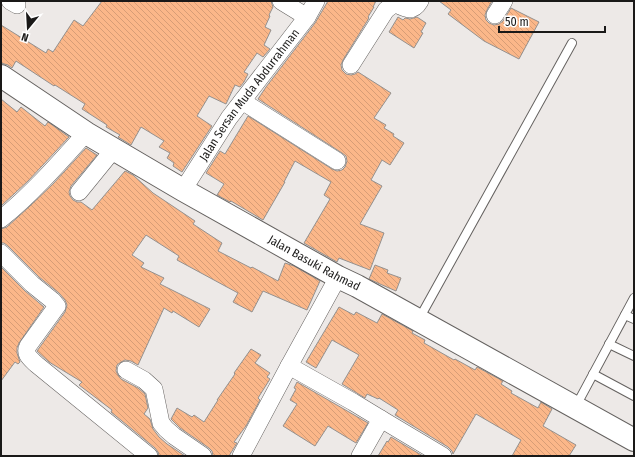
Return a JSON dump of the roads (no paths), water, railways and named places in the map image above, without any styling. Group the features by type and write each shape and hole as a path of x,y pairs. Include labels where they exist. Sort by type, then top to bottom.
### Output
{"main road":[{"name":"Jalan Basuki Rahmad","path":"8,81 86,133 183,190 634,440"}],"street":[{"path":"281,1 306,17"},
{"name":"Jalan Sersan Muda Abdurrahman","path":"183,190 229,118 306,17 316,1"},
{"path":"351,65 386,10 396,4 405,9 413,9 420,1"},
{"path":"495,15 504,1"},
{"path":"242,101 337,161"},
{"path":"1,219 51,172 86,133"},
{"path":"79,192 114,149"},
{"path":"1,253 5,259 57,306 28,346 26,353 36,364 149,456"},
{"path":"241,456 338,277"},
{"path":"289,366 353,402 443,456"},
{"path":"126,370 144,380 154,389 161,423 166,429 203,456"},
{"path":"360,456 381,419"}],"lane":[{"path":"419,320 572,43"},
{"path":"575,407 634,298"},
{"path":"625,315 634,319"},
{"path":"609,344 634,356"},
{"path":"593,374 634,396"}]}
